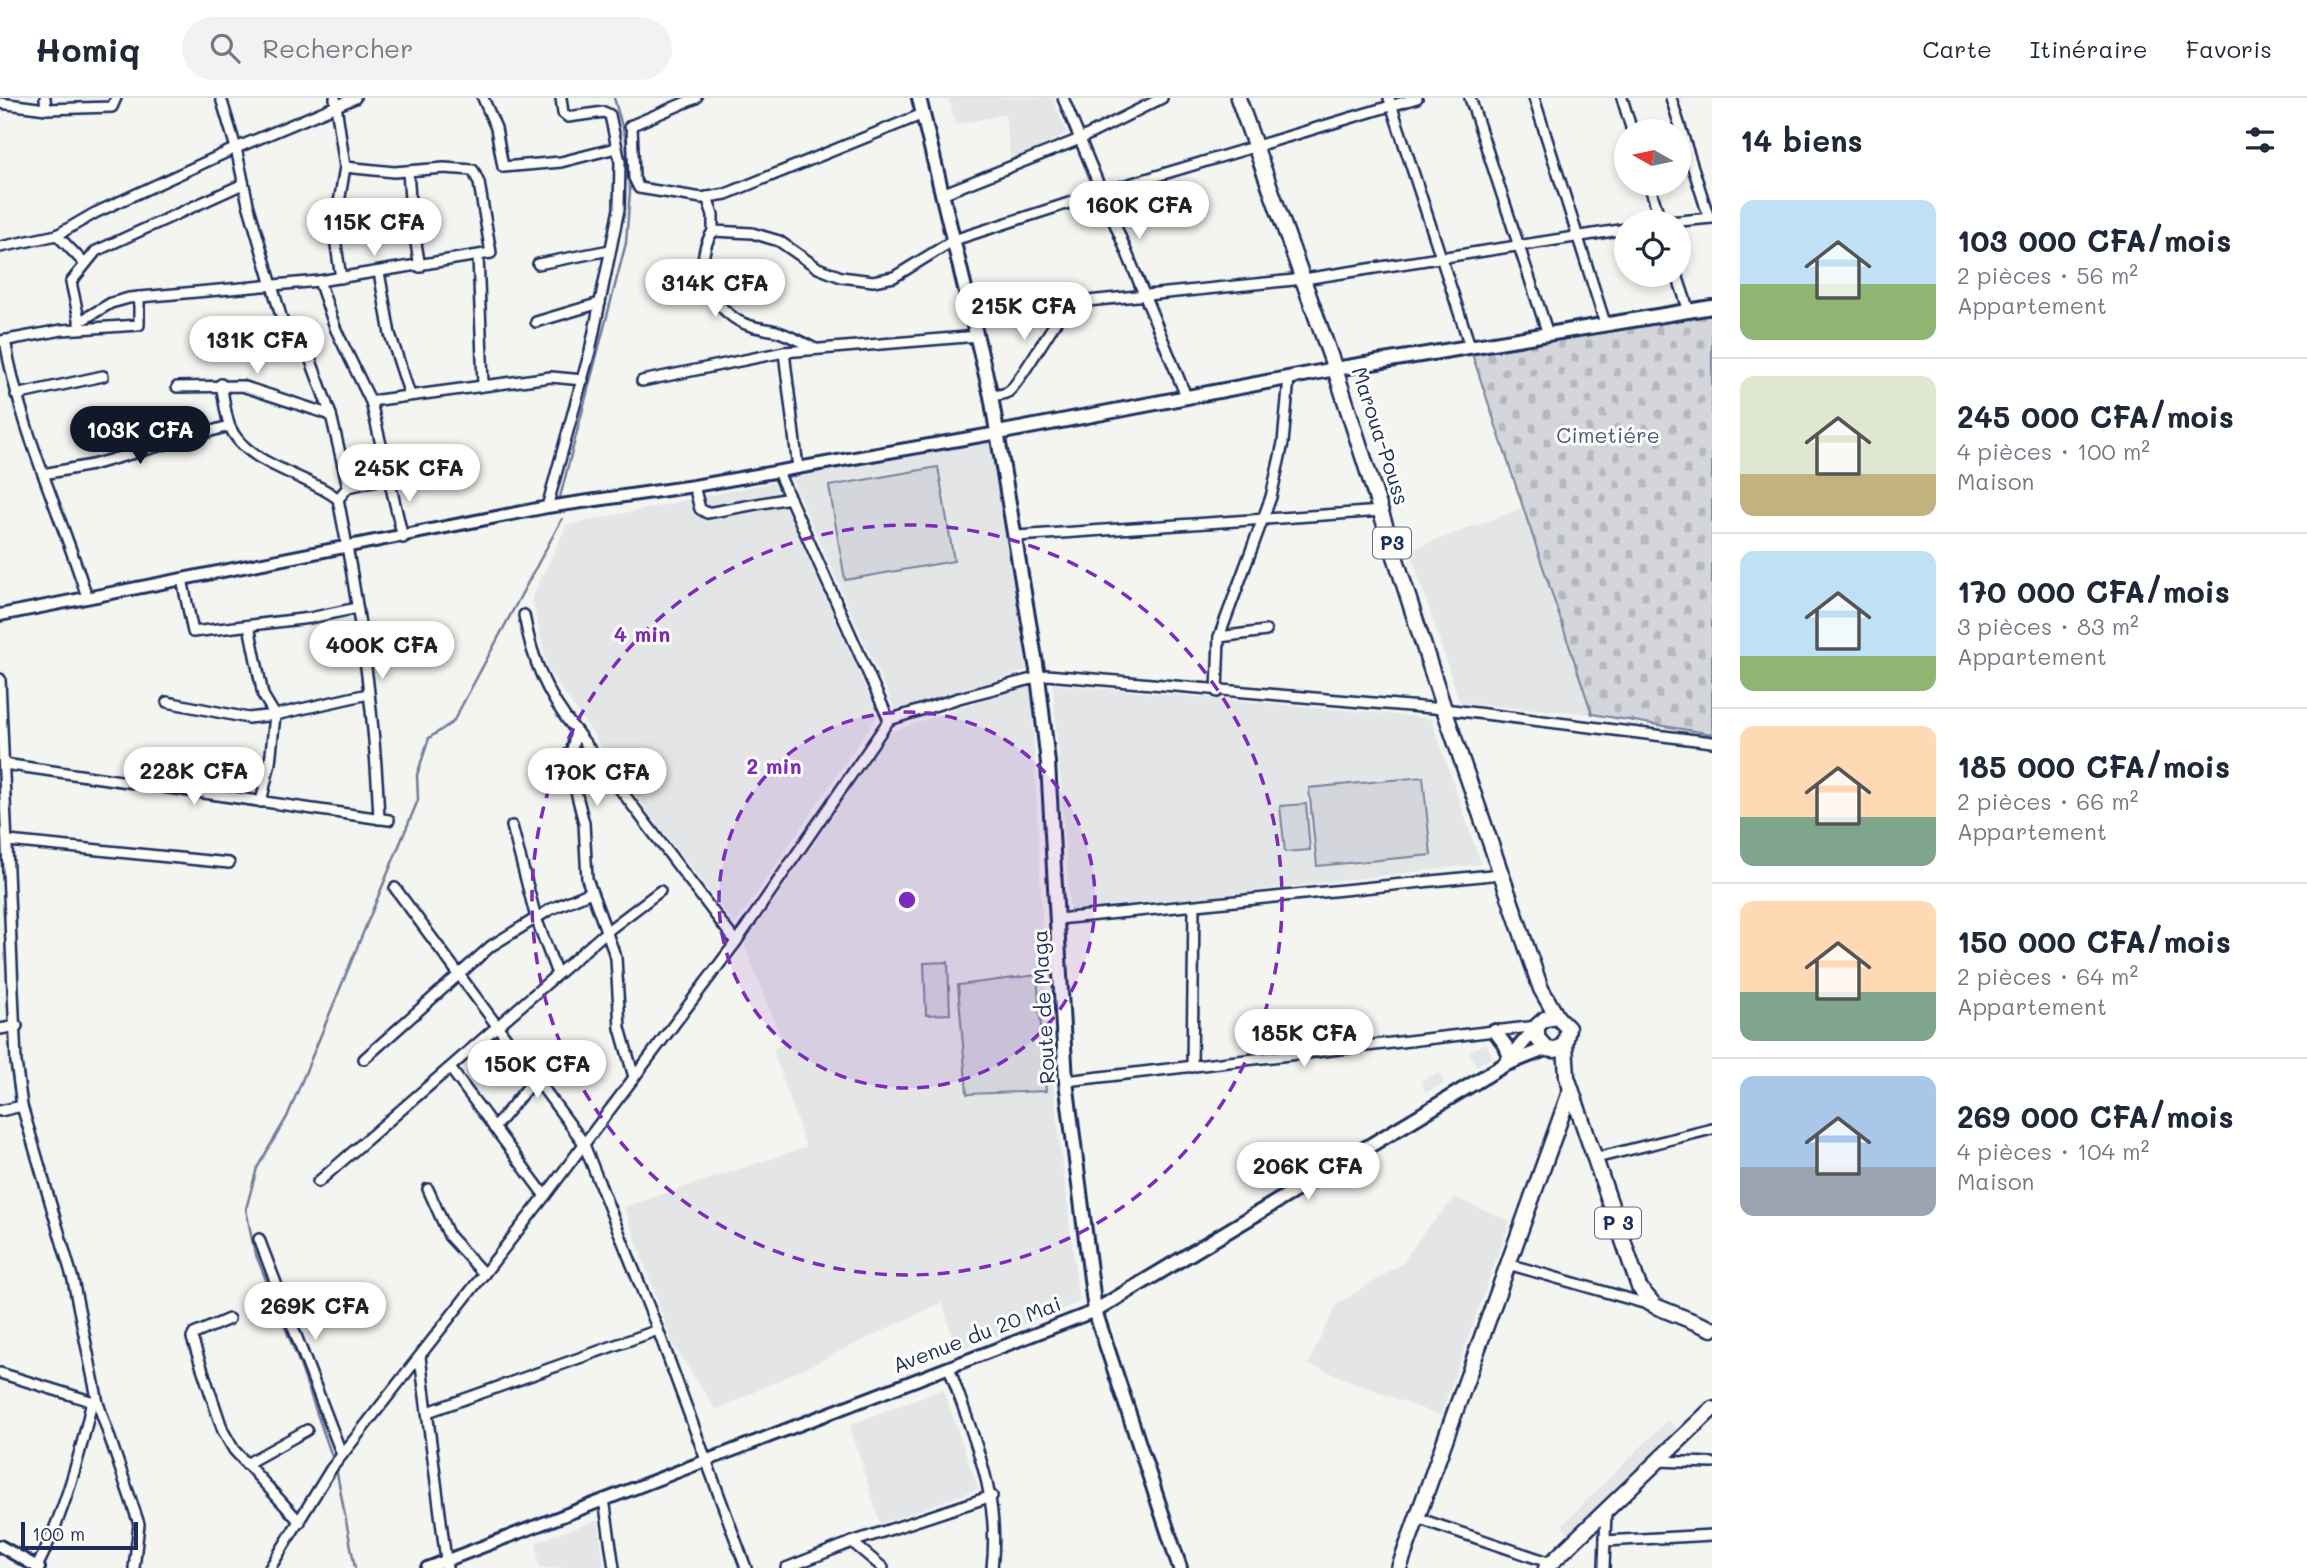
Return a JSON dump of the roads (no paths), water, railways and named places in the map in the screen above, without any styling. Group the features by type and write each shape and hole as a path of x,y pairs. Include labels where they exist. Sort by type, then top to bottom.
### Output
{"main road":[{"name":"Route de Maga","path":"919,98 991,396 1017,536 1038,676 1048,763 1066,1081 1095,1311 1180,1568"},
{"name":"Maroua-Pouss","path":"1238,98 1258,147 1335,369 1444,709 1541,989"},
{"path":"998,433 1335,369 1712,307"},
{"path":"1507,1062 1546,1049 1555,1050 1565,1044 1568,1028 1557,1017 1541,989"},
{"path":"1541,989 1536,1038 1546,1049"},
{"path":"1507,1062 1538,1025 1557,1017"},
{"path":"1495,1031 1506,1046 1507,1062"},
{"name":"P 3","path":"1565,1044 1569,1083 1639,1287 1656,1306"},
{"name":"P 3","path":"1546,1049 1569,1083"},
{"name":"Avenue du 20 Mai","path":"1095,1311 1507,1062"},
{"path":"1399,1568 1508,1264 1569,1083"},
{"path":"1656,1306 1712,1329"},
{"path":"1549,1566 1712,1409"}],"street":[{"path":"45,98 46,109"},
{"path":"0,103 46,109 114,107 116,98"},
{"path":"221,98 286,333 301,338 307,350 331,415 348,486"},
{"path":"0,247 57,235 94,213 335,103 355,98"},
{"path":"483,98 496,128 503,167 561,162 616,148"},
{"path":"547,507 583,380 621,186 610,116 604,112 568,117 563,113 561,98"},
{"path":"696,98 630,126 634,178 639,188 708,197 726,194 923,114"},
{"path":"1063,98 1186,396"},
{"path":"942,194 1080,139 1162,98"},
{"path":"713,231 752,233 779,241 826,272 862,281 894,277 954,240 1103,192 1258,147 1390,102 1418,98"},
{"path":"1471,98 1548,334"},
{"path":"1534,98 1605,323"},
{"path":"1622,98 1628,119"},
{"path":"1671,98 1710,218 1691,220"},
{"path":"1390,102 1470,346"},
{"path":"335,103 345,167 334,227 341,278"},
{"path":"80,325 111,303 139,297 319,281 420,267 491,253 475,172 444,168 408,171 345,167"},
{"path":"408,171 411,214 420,267"},
{"path":"80,325 71,282 85,263 104,247 243,184"},
{"path":"708,197 713,215 713,231 706,248 703,271 710,291 734,318 778,332 817,349"},
{"path":"974,318 1068,303 1304,279 1520,248 1614,231"},
{"path":"57,235 85,263"},
{"path":"538,264 610,250"},
{"path":"478,256 483,384"},
{"path":"379,272 390,334 410,395"},
{"path":"319,281 336,330 370,401 403,538"},
{"path":"1682,287 1689,311"},
{"path":"87,597 24,426 3,341 80,325 139,325 139,297"},
{"path":"536,322 600,303"},
{"path":"991,396 1008,392 1017,384 1041,341 1068,303"},
{"path":"642,381 784,352 978,335"},
{"path":"784,352 798,468"},
{"path":"16,395 103,376"},
{"path":"370,401 551,377 583,380"},
{"path":"1217,692 1219,637 1262,520 1282,447 1289,378"},
{"path":"177,387 221,384 242,386 331,415"},
{"path":"4,764 384,820 349,546 338,499 269,463 242,443 229,426 221,384"},
{"path":"43,474 92,465 229,426"},
{"path":"0,615 349,546 403,538 547,507 694,486 998,433"},
{"path":"338,499 348,486 422,471"},
{"path":"778,472 889,720"},
{"path":"694,486 700,509 708,513 790,498"},
{"path":"1017,536 1382,511"},
{"path":"182,579 191,631 249,626 356,608"},
{"path":"524,615 536,667 558,708 736,942"},
{"path":"249,626 263,695 275,715 270,764 261,802"},
{"path":"1219,637 1266,631"},
{"path":"270,1568 331,1469 545,1196 736,942 889,720 1038,676 1444,709 1712,742"},
{"path":"0,679 3,794 8,841 17,1026 16,1062 22,1106 73,1280 95,1402 139,1524 134,1568"},
{"path":"167,702 248,718 275,715 368,694"},
{"path":"576,731 569,764 582,811 585,867 590,892 618,965 620,1023 634,1077"},
{"path":"512,827 536,918 556,974"},
{"path":"8,841 229,863"},
{"path":"1058,919 1501,874"},
{"path":"395,888 583,1142 658,1330 746,1568"},
{"path":"318,1182 556,974 660,891"},
{"path":"364,1059 491,946 536,918 590,892"},
{"path":"1192,1067 1194,907"},
{"path":"1066,1081 1538,1025"},
{"path":"0,1029 17,1026"},
{"path":"494,1128 557,1052"},
{"path":"450,1068 545,1196"},
{"path":"0,1111 22,1106"},
{"path":"1596,1158 1712,1129"},
{"path":"428,1189 449,1236 484,1274"},
{"path":"260,1239 341,1456"},
{"path":"1508,1264 1656,1306"},
{"name":"Avenue du 20 Mai","path":"428,1568 446,1564 604,1499 1095,1311"},
{"path":"229,1319 194,1334 193,1342 223,1431 246,1464 300,1522"},
{"path":"428,1412 658,1330"},
{"path":"420,1357 446,1564"},
{"path":"949,1367 992,1496 996,1528 992,1568"},
{"path":"0,1373 95,1402"},
{"path":"0,1546 38,1567 68,1487 95,1402"},
{"path":"246,1464 307,1430"},
{"path":"1657,1461 1712,1464"},
{"path":"786,1568 852,1542 992,1496"},
{"path":"604,1499 614,1568"},
{"path":"1604,1568 1606,1510"},
{"path":"1417,1518 1549,1566"},
{"path":"1605,1541 1712,1535"},
{"path":"852,1542 883,1568"}],"waterway":[{"path":"559,501 626,243 630,191 626,140 614,98"},
{"path":"334,1462 299,1362 254,1250 246,1209 257,1168 287,1117 418,800 417,775 429,738 453,722 562,519"},
{"path":"336,1468 355,1568"}],"park label":[{"name":"Cimetiére","path":"1608,436"}]}
